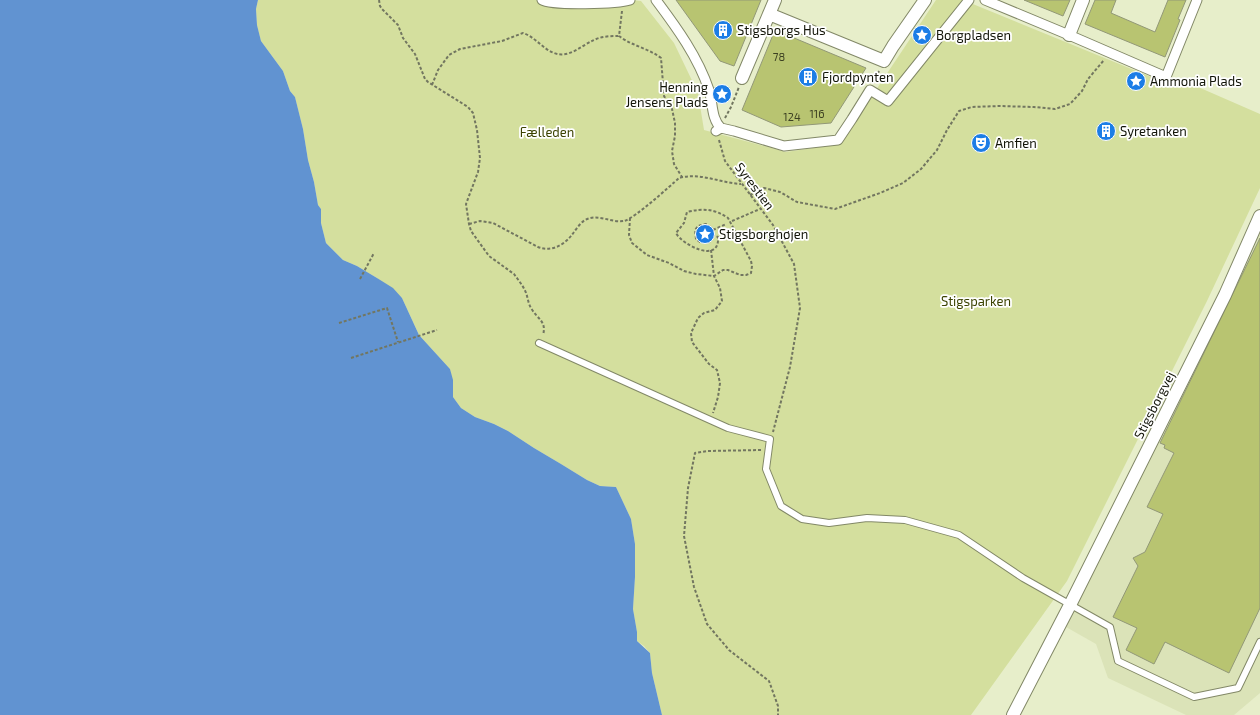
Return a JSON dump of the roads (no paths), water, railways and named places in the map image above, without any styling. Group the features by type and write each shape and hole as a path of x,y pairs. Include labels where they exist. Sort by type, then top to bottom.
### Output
{"street":[{"path":"542,0 550,3 620,2 630,0"},
{"path":"656,0 678,29 687,44 710,91 718,129 734,131 784,146 838,140 870,90 888,101 970,0"},
{"path":"742,78 775,0"},
{"path":"769,14 884,61 925,0"},
{"path":"985,0 1166,77 1197,0"},
{"path":"1069,35 1083,0"},
{"name":"Stigsborgvej","path":"1013,715 1070,605 1225,295 1260,216"}],"lane":[{"path":"540,343 728,428 770,439 766,468 781,506 802,519 829,523 867,518 905,520 959,535 1023,578 1110,627 1118,661 1194,697 1238,688 1260,642"}],"water":[{"path":"0,0 258,0 256,9 257,25 261,41 283,71 290,91 295,97 318,205 321,209 321,223 326,243 343,260 357,266 393,288 402,298 419,335 450,369 453,380 453,397 461,408 475,417 508,431 587,480 600,486 616,487 631,519 635,544 633,609 637,641 650,653 652,673 662,715 0,715"}],"place":[{"name":"Stigsborgs Hus","path":"723,30"},
{"name":"Borgpladsen","path":"922,35"},
{"name":"Fjordpynten","path":"808,77"},
{"name":"Ammonia Plads","path":"1136,81"},
{"name":"Henning Jensens Plads","path":"722,94"},
{"name":"Syretanken","path":"1106,131"},
{"name":"Amfien","path":"981,143"},
{"name":"Stigsborghøjen","path":"705,234"}],"park label":[{"name":"Fælleden","path":"547,132"},
{"name":"Stigsparken","path":"976,301"}]}
